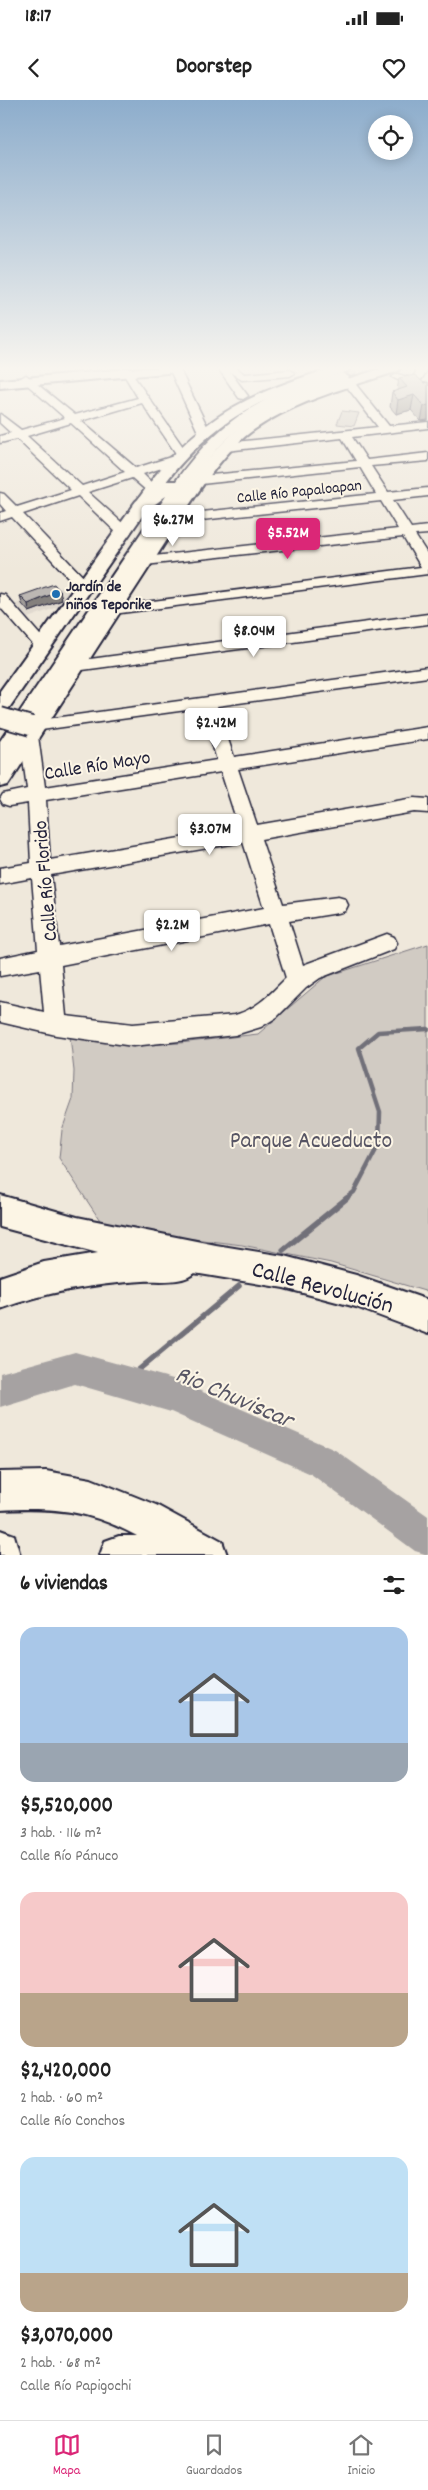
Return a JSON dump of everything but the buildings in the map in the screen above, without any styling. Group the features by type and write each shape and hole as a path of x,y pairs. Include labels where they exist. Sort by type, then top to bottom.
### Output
{"highway":[{"path":"0,730 172,482 210,436"},
{"path":"0,760 169,512 202,459 223,436"},
{"path":"142,505 172,482 179,456"},
{"path":"158,542 169,512 182,496 203,476"}],"main road":[{"path":"0,706 124,532 152,489 179,456 200,436"},
{"path":"203,476 226,447 238,436"},
{"path":"0,779 158,542"},
{"path":"0,1211 77,1232 216,1261"},
{"path":"0,1292 64,1275 103,1268 216,1261"},
{"name":"Calle Revolución","path":"216,1261 284,1272 356,1291 428,1318"},
{"path":"0,1491 38,1489 72,1492 128,1511 174,1534 208,1555"},
{"path":"0,1549 2,1555"},
{"path":"119,1555 154,1555"}],"street":[{"path":"0,440 16,436"},
{"path":"20,436 124,532"},
{"path":"93,436 152,489"},
{"path":"0,517 136,474 179,456 167,436"},
{"path":"226,447 327,436"},
{"path":"345,436 428,566"},
{"path":"203,476 428,457"},
{"name":"Calle Río Papaloapan","path":"169,512 384,497 428,492"},
{"path":"0,497 85,587"},
{"path":"145,561 428,530"},
{"path":"113,610 428,570"},
{"path":"0,598 7,616 42,646"},
{"path":"75,666 428,619"},
{"path":"0,718 32,730 428,672"},
{"path":"208,704 298,981"},
{"name":"Calle Río Florido","path":"32,730 41,869 56,1025"},
{"name":"Calle Río Mayo","path":"9,799 428,733"},
{"path":"0,876 423,804"},
{"path":"0,967 276,914 338,905"},
{"path":"0,1012 56,1025 133,1035 235,1025 253,1020 269,1010 298,981 329,963 387,943"}],"shaded area":[{"name":"Jardín de niños Teporike","path":"68,585 68,603 28,618 16,604"}],"green space":[{"name":"Parque Acueducto","path":"428,944 428,1292 331,1263 242,1245 105,1228 59,1158 62,1130 73,1099 74,1071 70,1036 140,1045 180,1043 258,1034 325,977"}],"waterway":[{"path":"345,1199 354,1192 379,1144 380,1112 359,1048 378,1032 428,1029"},
{"path":"283,1250 347,1198"},
{"path":"124,1382 239,1286"},
{"name":"Rio Chuviscar","path":"0,1390 75,1368 173,1396 323,1462 428,1538"}],"place":[{"name":"Jardín de niños Teporike","path":"56,594"}]}
